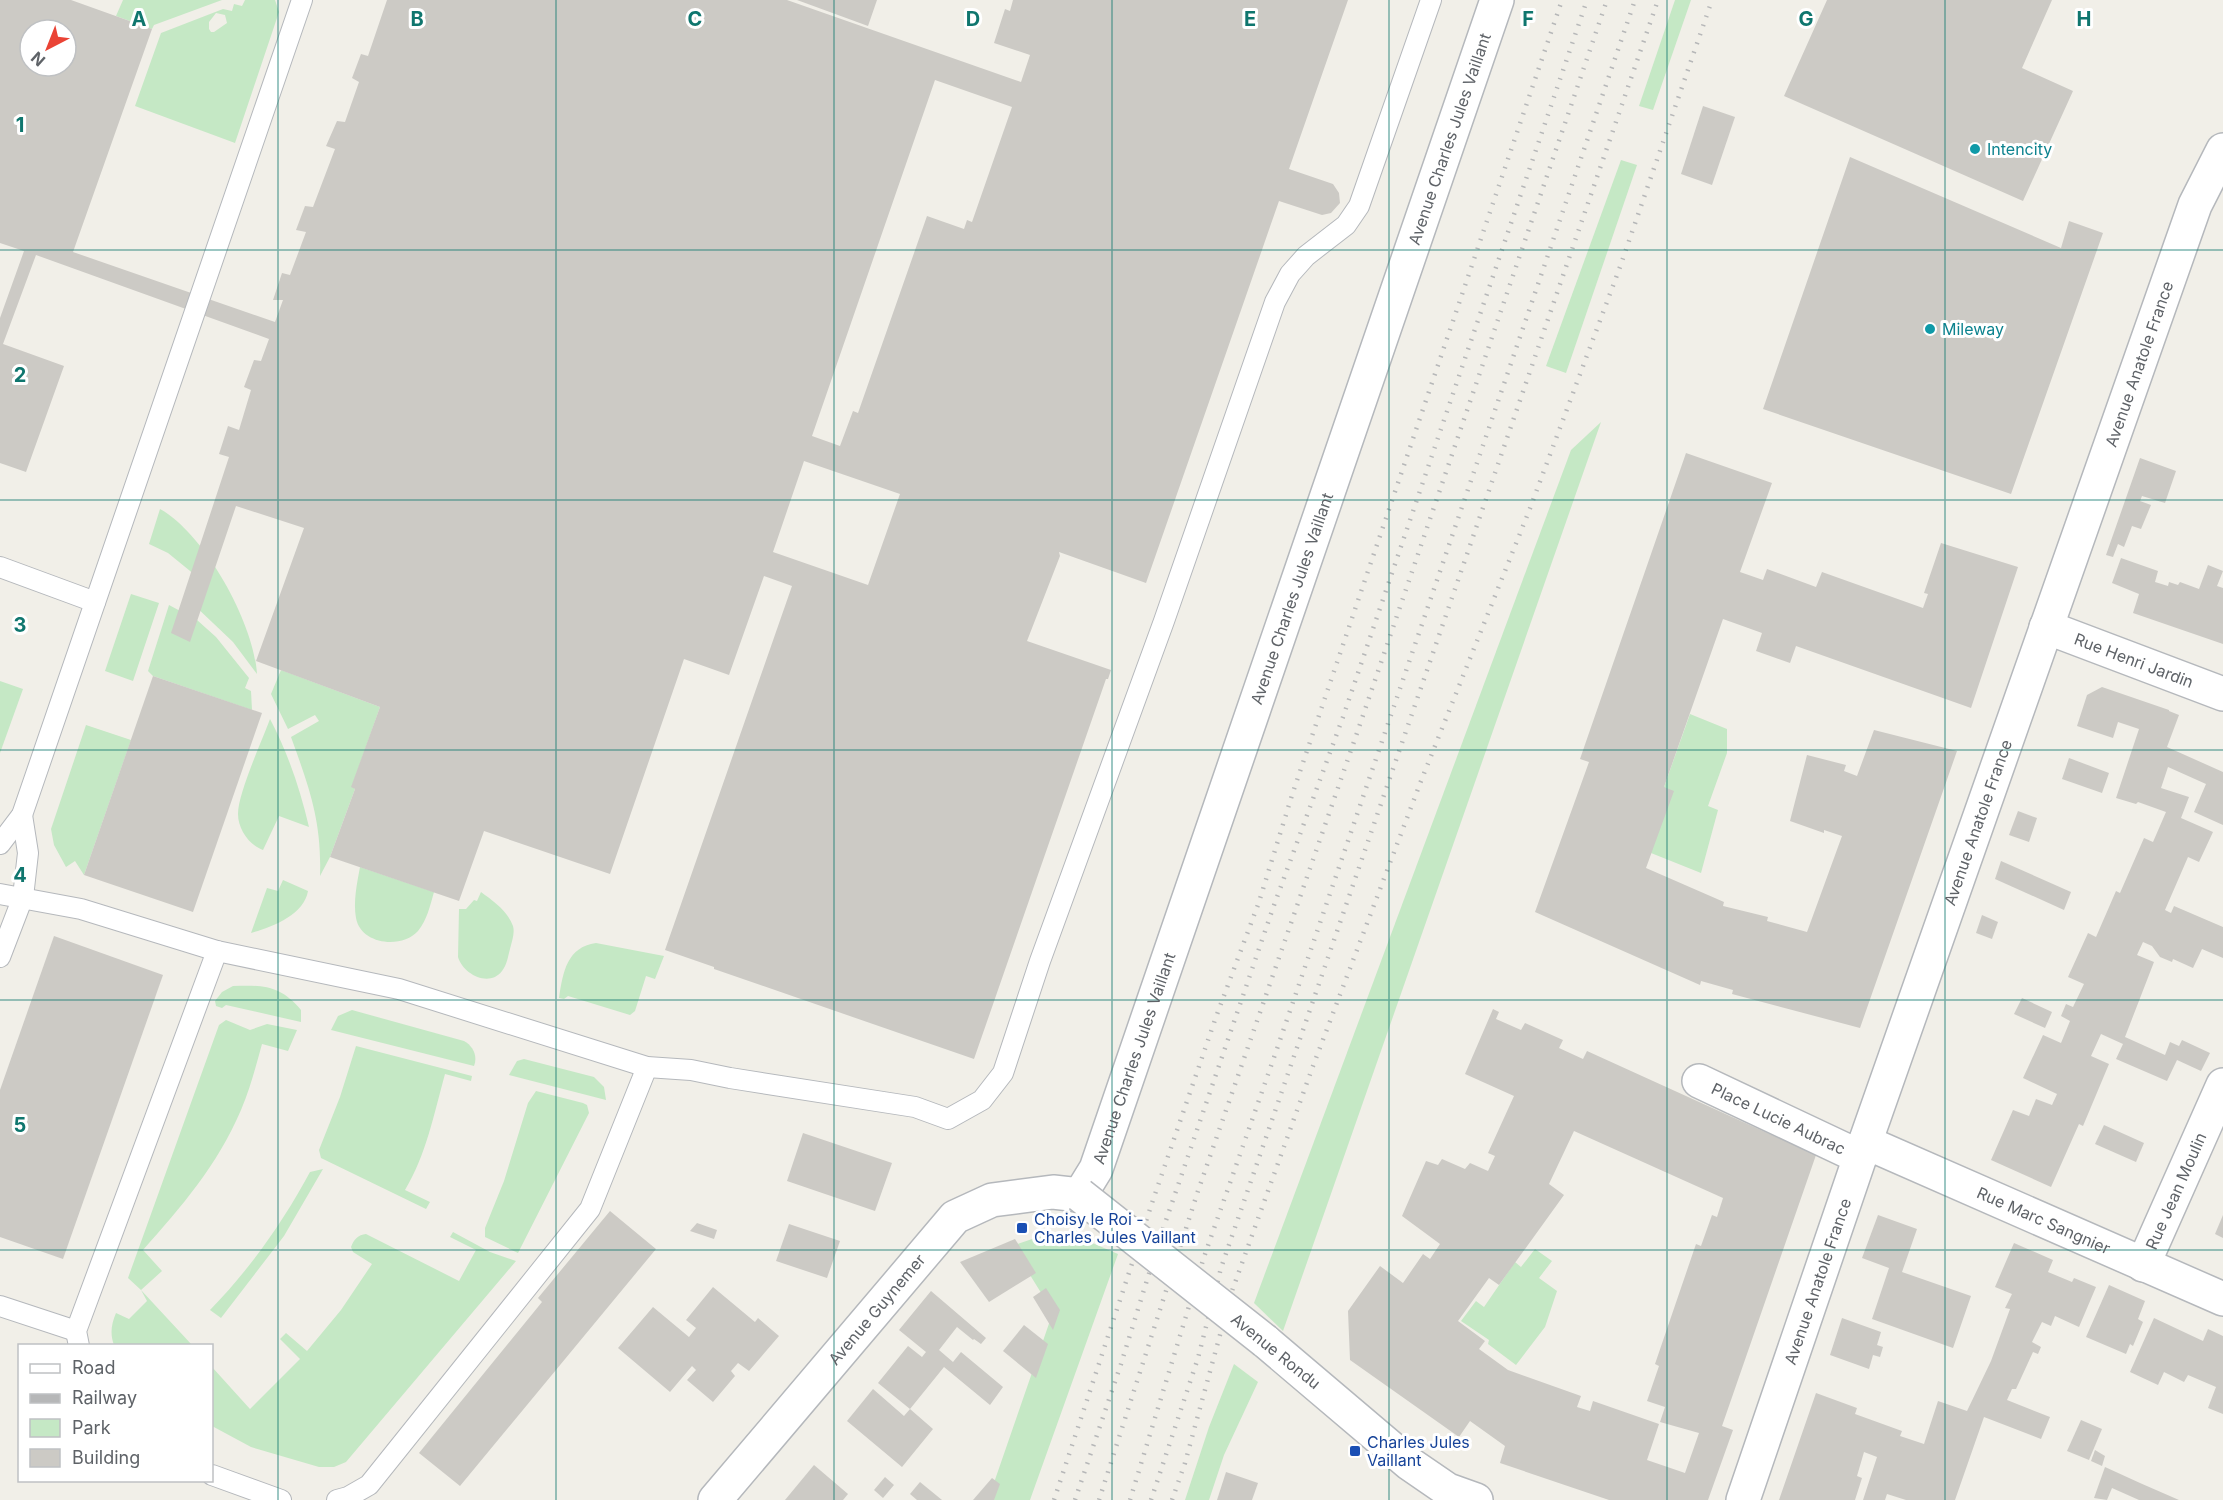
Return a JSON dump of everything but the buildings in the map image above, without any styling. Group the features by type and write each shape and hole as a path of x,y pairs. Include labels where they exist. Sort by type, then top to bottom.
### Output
{"street":[{"name":"Avenue Charles Jules Vaillant","path":"1080,1195 1096,1169 1497,0"},
{"name":"Avenue Anatole France","path":"1743,1500 1862,1150 2195,205 2223,150"},
{"name":"Rue Henri Jardin","path":"2046,627 2223,694"},
{"name":"Place Lucie Aubrac","path":"1699,1081 1862,1150"},
{"name":"Rue Jean Moulin","path":"2143,1265 2223,1085"},
{"name":"Rue Marc Sangnier","path":"1862,1150 2223,1299"},
{"name":"Avenue Guynemer","path":"715,1500 955,1217 992,1200 1053,1192 1080,1195"},
{"name":"Avenue Rondu","path":"1080,1195 1265,1341 1410,1464 1456,1497"}],"lane":[{"path":"0,844 22,815 302,0"},
{"path":"0,894 81,909 217,951 399,989 647,1067 691,1070 915,1107 948,1119 982,1100 1003,1073 1040,961 1164,621 1275,303 1290,274 1306,256 1346,225 1359,206 1431,0"},
{"path":"0,567 95,602"},
{"path":"0,957 23,897 28,854 22,815"},
{"path":"0,1306 78,1338 217,951"},
{"path":"337,1500 348,1497 369,1485 590,1209 647,1067"},
{"path":"213,1475 281,1500"}],"green space":[{"path":"123,0 222,0 154,25 152,29 116,16"},
{"path":"245,0 275,0 279,12 235,143 135,106 161,33 223,9 232,11 234,4 242,6","holes":["216,13 225,15 227,23 211,32 209,22"]},
{"path":"1675,0 1691,0 1653,110 1639,106"},
{"path":"1621,160 1637,165 1566,373 1546,366"},
{"path":"1601,422 1283,1331 1254,1303 1571,450"},
{"path":"160,509 177,521 194,538 224,582 247,630 257,674 233,642 193,604 195,575 168,553 149,544"},
{"path":"131,594 159,603 133,681 105,671"},
{"path":"169,605 197,620 216,637 249,678 245,688 251,691 252,710 153,676 148,671"},
{"path":"281,670 380,707 352,786 355,789 330,857 320,876 319,838 313,805 291,737 319,721 315,715 288,729 271,694"},
{"path":"0,681 23,689 0,753"},
{"path":"1690,714 1727,729 1727,753 1708,806 1718,810 1701,873 1651,853 1664,787"},
{"path":"270,719 293,771 309,827 279,816 263,850 245,836 238,820 238,814 246,781"},
{"path":"86,725 131,740 84,875 75,861 66,867 54,845 51,829"},
{"path":"360,867 434,892 426,918 411,937 393,942 383,941 374,939 359,927 355,912"},
{"path":"283,880 308,891 305,899 300,907 286,919 251,933 267,888 278,891"},
{"path":"481,892 495,902 510,920 514,929 502,971 497,976 484,979 465,969 458,957 459,909 466,909 474,900 477,901"},
{"path":"596,943 664,956 655,979 646,976 635,1011 630,1015 568,996 564,999 559,998 568,962 586,945"},
{"path":"233,986 262,987 278,991 301,1010 301,1022 226,1005 222,1008 216,1006 215,1001 222,992"},
{"path":"352,1010 464,1041 474,1052 474,1066 331,1030 338,1016"},
{"path":"226,1020 250,1030 267,1024 297,1030 288,1051 262,1044 244,1102 221,1149 185,1201 143,1250 162,1271 141,1290 128,1278 219,1025"},
{"path":"356,1046 472,1076 471,1081 445,1074 419,1163 405,1190 430,1202 426,1209 321,1158 319,1150 340,1097"},
{"path":"524,1059 594,1077 604,1087 606,1100 509,1075 517,1061"},
{"path":"536,1091 583,1103 587,1105 589,1113 518,1253 485,1237 485,1228 504,1181 528,1103"},
{"path":"323,1169 284,1236 221,1318 210,1310 265,1244 289,1209 310,1172"},
{"path":"453,1232 490,1252 516,1261 346,1462 334,1467 319,1467 251,1447 213,1427 213,1368 250,1409 300,1359 280,1339 286,1333 307,1351 341,1310 372,1264 353,1252 351,1247 357,1238 366,1234 459,1281 476,1250 450,1237"},
{"path":"1038,1237 1083,1239 1118,1254 1030,1500 988,1500 1053,1312 1012,1246"},
{"path":"1535,1249 1552,1261 1539,1278 1557,1291 1545,1327 1516,1365 1488,1344 1489,1340 1461,1321 1476,1301 1484,1307 1515,1262 1521,1267"},
{"path":"141,1290 191,1344 114,1344 112,1329 116,1313 129,1319 147,1301"},
{"path":"1234,1364 1258,1382 1224,1455 1209,1500 1185,1500 1209,1427"}],"railway":[{"path":"1054,1500 1153,1200 1216,1017 1259,902 1293,792 1562,0"},
{"path":"1075,1500 1161,1235 1273,908 1343,717 1587,0"},
{"path":"1099,1500 1198,1191 1607,0"},
{"path":"1130,1500 1204,1257 1635,0"},
{"path":"1151,1500 1198,1358 1221,1268 1658,0"},
{"path":"1172,1500 1185,1463 1232,1291 1313,1066 1421,781 1529,511 1620,267 1712,0"}],"place":[{"name":"Intencity","path":"1975,149"},
{"name":"Mileway","path":"1930,329"},
{"name":"Choisy le Roi - Charles Jules Vaillant","path":"1022,1228"},
{"name":"Charles Jules Vaillant","path":"1355,1451"}]}
